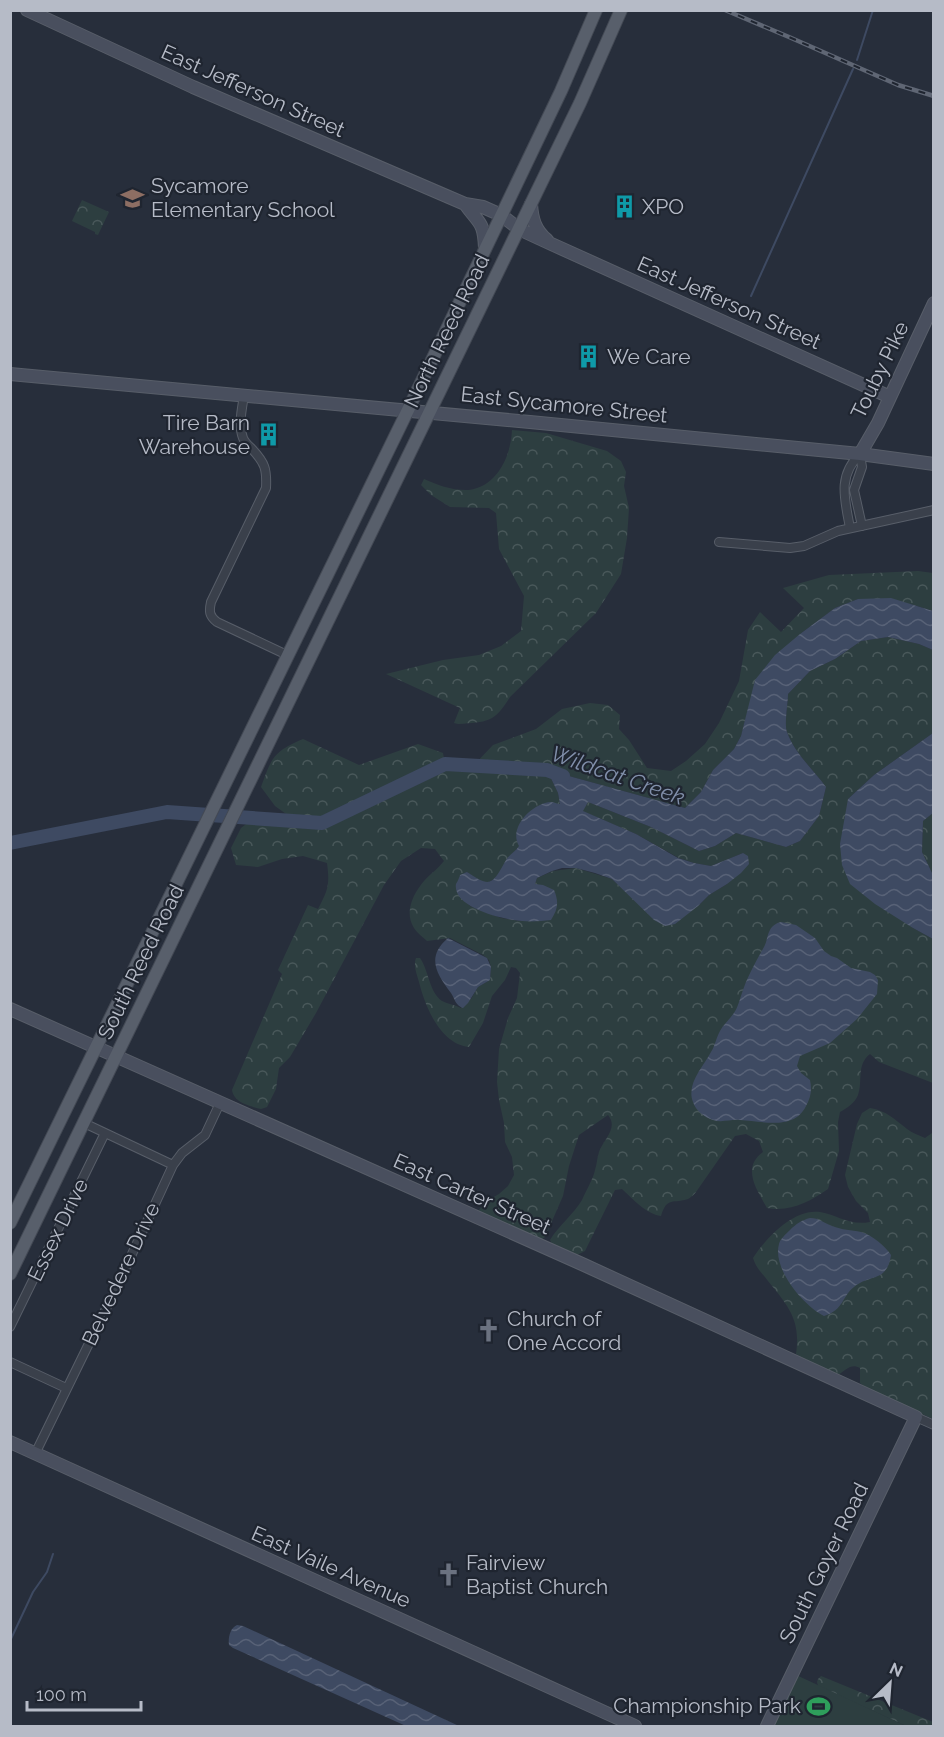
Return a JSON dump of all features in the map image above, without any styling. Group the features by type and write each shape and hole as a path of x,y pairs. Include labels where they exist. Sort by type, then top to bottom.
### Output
{"main road":[{"name":"North Reed Road","path":"287,655 561,91 596,10"},
{"name":"North Reed Road","path":"306,667 580,104 621,10"},
{"name":"South Reed Road","path":"10,1223 287,655"},
{"name":"South Reed Road","path":"10,1274 306,667"}],"street":[{"name":"East Jefferson Street","path":"35,12 193,87 465,204 483,207 501,215 519,229 552,245 890,397"},
{"path":"465,204 482,225 485,248"},
{"name":"East Jefferson Street","path":"531,204 536,227 552,245"},
{"name":"Touby Pike","path":"850,528 843,492 848,471 878,423 933,303"},
{"name":"East Sycamore Street","path":"10,374 430,412 860,454 933,464"},
{"path":"244,395 241,430 246,443 262,459 267,473 266,488 211,602 209,611 217,622 287,655"},
{"name":"Touby Pike","path":"860,454 862,467 854,490 862,526"},
{"path":"719,542 790,548 804,546 838,531 933,510"},
{"name":"East Carter Street","path":"10,1009 582,1264 916,1417"},
{"name":"Belvedere Drive","path":"35,1454 173,1165 182,1153 205,1135 220,1103"},
{"path":"84,1122 173,1165"},
{"name":"Essex Drive","path":"10,1328 105,1133"},
{"path":"10,1362 66,1389"},
{"path":"916,1417 933,1425"},
{"name":"South Goyer Road","path":"767,1726 916,1417"},
{"name":"East Vaile Avenue","path":"10,1442 635,1726"}],"green space":[{"path":"82,200 109,212 98,235 72,221"},
{"path":"512,430 546,433 607,451 621,461 626,472 624,486 629,508 621,574 596,613 510,697 499,712 489,720 458,724 454,723 460,708 386,674 443,660 479,655 501,646 521,631 524,596 499,549 496,513 489,508 450,507 431,495 421,485 424,479 457,490 469,490 488,482 495,476 506,459"},
{"path":"918,571 933,573 933,611 914,605 858,599 835,608 800,634 748,710 741,736 734,749 713,770 701,792 685,808 547,770 558,793 560,804 507,859 500,873 493,880 484,883 467,872 457,891 470,906 501,918 520,921 551,920 535,884 537,878 553,871 576,868 612,879 641,906 698,906 709,895 727,884 743,853 711,866 694,863 679,858 636,834 582,811 588,802 651,827 699,851 715,846 736,833 786,847 800,841 819,816 826,787 790,740 786,728 788,694 810,671 835,659 861,641 888,637 919,644 933,650 933,733 874,775 848,799 913,928 933,939 933,1083 879,1062 870,1054 866,1058 861,1068 857,1098 840,1112 839,1151 828,1189 799,1205 784,1209 767,1208 756,1187 752,1172 756,1158 763,1152 759,1141 746,1134 735,1136 695,1194 688,1199 668,1203 661,1216 645,1209 622,1189 615,1190 585,1251 577,1255 552,1244 550,1240 579,1205 591,1181 599,1152 611,1129 611,1120 608,1115 579,1135 569,1166 563,1196 545,1237 541,1240 480,1212 485,1202 508,1186 514,1175 512,1157 505,1142 497,1082 499,1049 508,1018 517,998 520,973 516,968 511,967 505,980 492,996 483,1023 469,1047 450,1039 435,1022 422,992 415,967 416,958 420,958 423,963 438,997 442,1001 461,1008 471,999 478,987 490,980 491,967 489,960 483,955 450,938 427,941 415,930 411,922 411,903 416,892 444,861 435,849 421,848 401,861 384,885 316,1013 290,1057 279,1068 276,1089 267,1107 261,1109 252,1107 236,1098 232,1090 282,974 278,970 308,905 318,909 328,882 327,863 303,856 282,859 258,867 236,865 231,848 241,828 254,818 296,821 275,806 261,787 271,762 279,752 303,739 359,765 418,744 443,753 445,764 473,766 493,745 536,729 562,709 590,703 608,705 620,715 619,729 647,768 671,771 705,744 719,723 739,681 748,630 760,612 781,632 804,608 783,588 829,575"},
{"path":"933,813 933,875 922,852 923,821"},
{"path":"870,1108 886,1113 909,1130 925,1138 932,1133 933,1127 933,1419 869,1390 860,1383 860,1368 851,1367 838,1375 796,1354 797,1332 792,1314 757,1268 753,1258 773,1234 800,1215 820,1212 856,1223 870,1222 868,1213 856,1201 848,1187 845,1175 857,1124 862,1113"},
{"name":"Championship Park","path":"792,1673 906,1726 767,1726"},
{"path":"821,1676 933,1722 933,1726 906,1726 818,1686 817,1682"}],"water":[{"path":"891,598 933,611 933,650 919,644 888,637 861,641 835,659 810,671 788,694 786,728 790,740 826,787 819,816 800,841 786,847 736,833 715,846 699,851 651,827 588,802 583,811 636,834 678,858 711,866 743,853 748,856 749,864 741,873 709,895 675,924 665,926 654,920 612,879 576,868 562,868 537,878 535,884 554,890 556,894 557,905 551,920 522,921 504,918 481,911 462,900 457,892 456,884 460,875 467,872 486,882 494,879 507,858 519,846 516,839 517,832 524,818 544,803 560,804 558,793 547,770 685,808 701,792 713,770 734,749 741,736 755,680 775,655 835,608 858,599"},
{"path":"933,733 933,813 923,821 922,852 933,875 933,939 875,904 850,884 842,865 840,844 848,799 874,775"},
{"path":"781,922 796,925 815,938 824,951 851,968 875,975 878,980 877,994 857,1019 830,1043 800,1056 797,1066 801,1073 810,1080 811,1087 809,1100 801,1114 786,1122 777,1123 713,1120 706,1117 694,1105 691,1095 694,1082 721,1029 736,1010 770,930"},
{"path":"448,938 487,958 491,967 490,980 478,987 463,1008 458,1005 441,979 436,965 437,952"},
{"path":"810,1218 843,1229 865,1233 878,1241 891,1255 886,1270 877,1277 854,1287 839,1307 824,1316 808,1304 791,1286 780,1264 778,1254 779,1244 783,1237 797,1224"},
{"path":"237,1625 459,1726 406,1726 233,1648 229,1645 229,1636"}],"waterway":[{"path":"857,60 873,10"},
{"path":"751,296 853,69"},
{"name":"Wildcat Creek","path":"10,843 167,812 322,823 445,764 547,770 563,776"},
{"path":"10,1641 33,1592 47,1572 53,1554"}],"railway":[{"path":"725,10 898,85 934,96"}],"place":[{"name":"Sycamore Elementary School","path":"133,198"},
{"name":"XPO","path":"624,207"},
{"name":"We Care","path":"589,357"},
{"name":"Tire Barn Warehouse","path":"268,435"},
{"name":"Church of One Accord","path":"489,1331"},
{"name":"Fairview Baptist Church","path":"448,1575"},
{"name":"Championship Park","path":"819,1706"}]}
